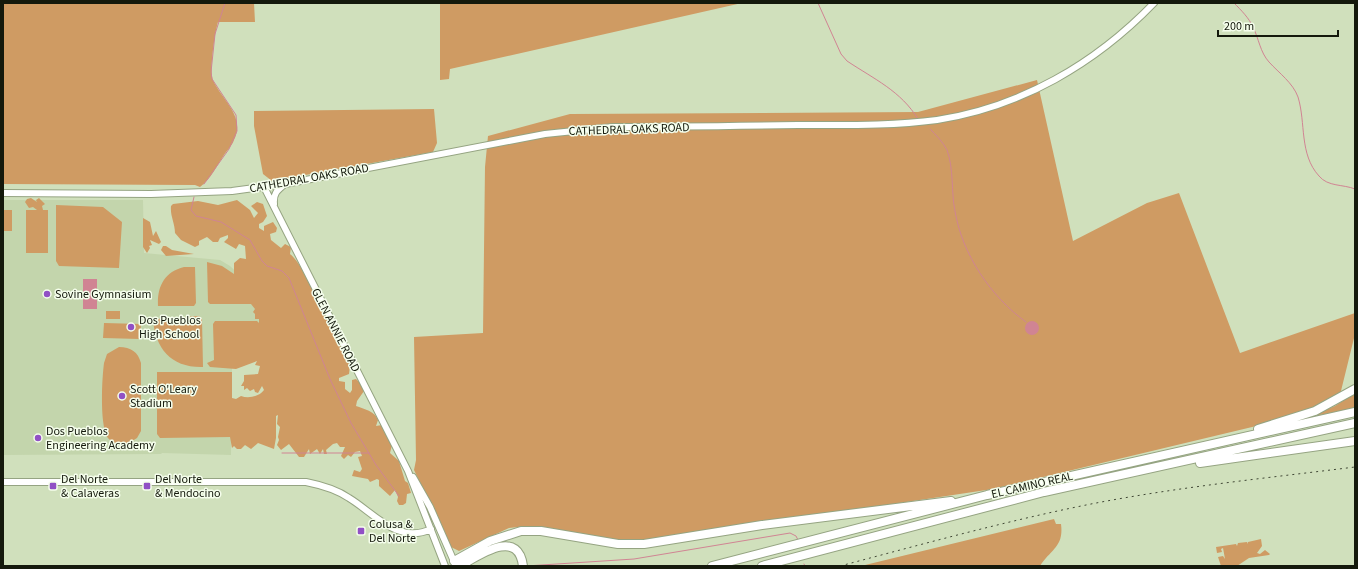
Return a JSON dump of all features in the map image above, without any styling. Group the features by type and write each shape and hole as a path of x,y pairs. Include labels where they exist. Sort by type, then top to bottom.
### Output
{"highway":[{"path":"1164,454 1298,417 1336,401 1355,389"},
{"name":"EL CAMINO REAL","path":"712,566 987,495 1355,412"},
{"name":"EL CAMINO REAL","path":"762,566 992,505 1355,423"},
{"path":"1128,474 1138,475 1187,464 1355,441"},
{"path":"455,565 490,541 521,531 541,531 604,542 644,544 762,525 987,495"},
{"path":"455,565 498,546 505,545 512,547 522,563"}],"main road":[{"name":"CATHEDRAL OAKS ROAD","path":"3,193 192,193 264,187 538,135 585,129 901,124 954,117 1013,100 1058,79 1080,66 1116,39 1154,3"},
{"path":"274,208 274,197 276,191 284,184"},
{"name":"GLEN ANNIE ROAD","path":"264,187 408,471 430,507 455,565"},
{"name":"GLEN ANNIE ROAD","path":"408,471 445,566"},
{"path":"3,482 306,482 345,495 382,522 400,531 419,533 431,529"}],"shaded area":[{"path":"3,3 254,3 255,22 218,22 213,51 212,76 217,87 235,115 237,131 232,144 207,180 200,187 195,185 3,184"},
{"path":"440,3 742,3 450,69 449,79 440,80"},
{"path":"1037,80 1073,241 1147,203 1179,193 1240,353 1355,313 1355,334 1340,395 1290,418 993,489 640,542 600,539 542,527 527,526 509,528 459,551 451,547 414,470 416,460 414,337 483,333 485,167 488,136 570,114 918,112"},
{"path":"434,109 437,143 433,152 272,181 263,174 254,126 254,111"},
{"path":"31,198 37,202 36,200 39,198 45,204 42,206 43,210 48,210 48,253 26,253 26,210 37,210 33,207 29,208 25,202 27,199"},
{"name":"Dos Pueblos High School","path":"3,200 143,200 144,253 220,260 230,266 243,278 260,320 259,334 232,368 231,455 162,453 3,455"},
{"path":"237,200 250,210 254,218 258,213 251,206 257,202 263,204 267,216 263,222 259,224 259,228 264,231 264,226 273,222 277,228 276,232 270,234 271,240 281,248 285,244 291,247 290,254 305,273 350,366 349,374 339,378 339,381 345,382 345,389 350,393 352,390 352,380 356,379 360,383 364,391 357,401 356,406 369,411 377,417 378,420 376,426 382,425 392,445 390,453 399,461 405,481 408,483 411,493 407,494 406,503 403,505 399,505 395,490 390,496 379,486 379,480 377,479 370,482 368,479 352,476 354,470 360,472 362,469 358,457 362,456 360,451 355,452 351,457 348,455 344,459 341,456 345,447 340,447 337,443 333,444 326,450 327,454 324,454 323,449 320,454 317,449 310,454 309,449 304,457 299,457 289,444 281,450 277,445 280,427 277,424 278,415 276,416 276,438 274,449 258,443 251,449 245,445 241,449 237,449 234,446 232,448 230,437 160,438 157,434 157,372 232,372 232,398 236,399 241,396 254,396 260,394 264,390 262,386 258,393 255,392 254,389 250,391 247,388 244,390 244,386 241,386 244,381 244,375 258,374 260,366 255,365 257,361 236,369 210,367 207,363 214,360 213,324 215,321 257,321 259,323 259,319 255,319 255,314 253,312 255,309 251,304 210,304 208,302 207,262 222,266 234,274 234,263 240,258 246,259 245,246 239,244 236,249 224,242 228,238 228,235 220,238 218,242 213,242 207,237 199,241 199,245 195,247 181,240 175,233 171,213 171,206 173,204 198,201 218,205"},
{"path":"56,205 103,207 122,222 119,268 59,266 56,261"},
{"path":"3,210 12,210 12,231 3,231"},
{"path":"143,218 150,222 153,236 156,231 161,242 159,244 150,240 152,245 149,246 150,248 147,253 143,247"},
{"path":"163,246 166,246 172,250 194,254 166,256 161,250"},
{"path":"184,267 195,267 196,303 194,306 158,306 159,293 163,281 177,269"},
{"path":"83,279 97,279 97,309 83,309"},
{"path":"106,311 120,311 120,319 106,319"},
{"path":"199,316 202,319 203,367 182,364 167,355 157,339 153,319"},
{"path":"1029,321 1035,321 1039,325 1039,331 1035,335 1029,335 1025,331 1025,325"},
{"path":"104,323 141,324 140,339 103,338"},
{"name":"Scott O'Leary Stadium","path":"119,347 130,349 136,353 141,363 141,431 137,438 126,445 117,444 109,439 102,415 104,363 107,354"},
{"path":"1355,393 1355,408 1310,417 1335,406"},
{"path":"1054,519 1056,524 1061,524 1061,538 1056,547 1040,566 861,566"},
{"path":"1261,539 1262,546 1257,553 1260,554 1265,550 1270,554 1269,555 1249,558 1237,566 1221,566 1218,557 1223,556 1225,559 1223,548 1221,549 1222,552 1217,553 1216,547 1236,544 1237,546 1238,543 1247,542 1248,544 1248,542"}],"waterway":[{"path":"204,184 229,149 237,131 236,115 212,79 211,72 215,34 225,3"},
{"path":"818,3 841,54 847,61 895,93 904,101 918,119"},
{"path":"1234,3 1245,14 1251,24 1266,58 1296,92 1300,107 1308,158 1313,167 1323,180 1331,184 1355,189"},
{"path":"930,129 947,150 951,165 955,211 964,243 971,258 980,273 1001,300 1026,322"},
{"path":"194,197 191,210 196,216 221,222 250,240 262,261 267,266 282,271 289,278 330,379 351,423 376,465 399,496"},
{"path":"282,453 369,453"},
{"path":"526,566 634,559 790,533 796,536 798,540"}],"railway":[{"path":"840,566 996,525 1091,504 1190,488 1355,467"}],"place":[{"name":"Sovine Gymnasium","path":"47,294"},
{"name":"Dos Pueblos High School","path":"131,327"},
{"name":"Scott O'Leary Stadium","path":"122,396"},
{"name":"Dos Pueblos Engineering Academy","path":"38,438"},
{"name":"Del Norte & Calaveras","path":"53,486"},
{"name":"Del Norte & Mendocino","path":"147,486"},
{"name":"Colusa & Del Norte","path":"361,531"}]}
